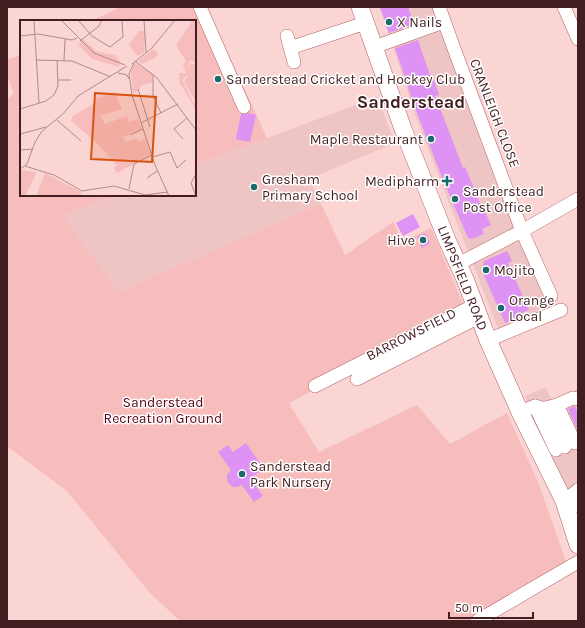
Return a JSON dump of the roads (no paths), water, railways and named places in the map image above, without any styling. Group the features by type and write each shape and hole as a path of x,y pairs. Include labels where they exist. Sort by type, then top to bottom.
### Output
{"main road":[{"name":"LIMPSFIELD ROAD","path":"362,15 403,129 465,279 488,340 539,408 563,447 578,545"}],"street":[{"path":"200,7 244,107"},
{"name":"CRANLEIGH CLOSE","path":"439,7 522,231 551,296"},
{"path":"564,7 578,39"},
{"path":"294,62 288,42 362,15"},
{"path":"374,47 444,22"},
{"path":"458,264 522,231 578,199"},
{"path":"488,340 561,310"},
{"path":"315,386 477,311"},
{"name":"BARROWSFIELD","path":"356,379 477,311"},
{"path":"563,447 539,408 574,399"},
{"path":"571,503 578,490"},
{"path":"477,621 578,562"}],"place":[{"name":"X Nails","path":"389,22"},
{"name":"Sanderstead Cricket and Hockey Club","path":"218,79"},
{"name":"Maple Restaurant","path":"431,139"},
{"name":"Medipharm","path":"447,181"},
{"name":"Gresham Primary School","path":"254,187"},
{"name":"Sanderstead Post Office","path":"455,199"},
{"name":"Hive","path":"423,240"},
{"name":"Mojito","path":"486,270"},
{"name":"Orange Local","path":"501,308"},
{"name":"Sanderstead Park Nursery","path":"242,474"}],"district":[{"name":"Sanderstead","path":"411,102"}],"park label":[{"name":"Sanderstead Recreation Ground","path":"163,410"}]}
